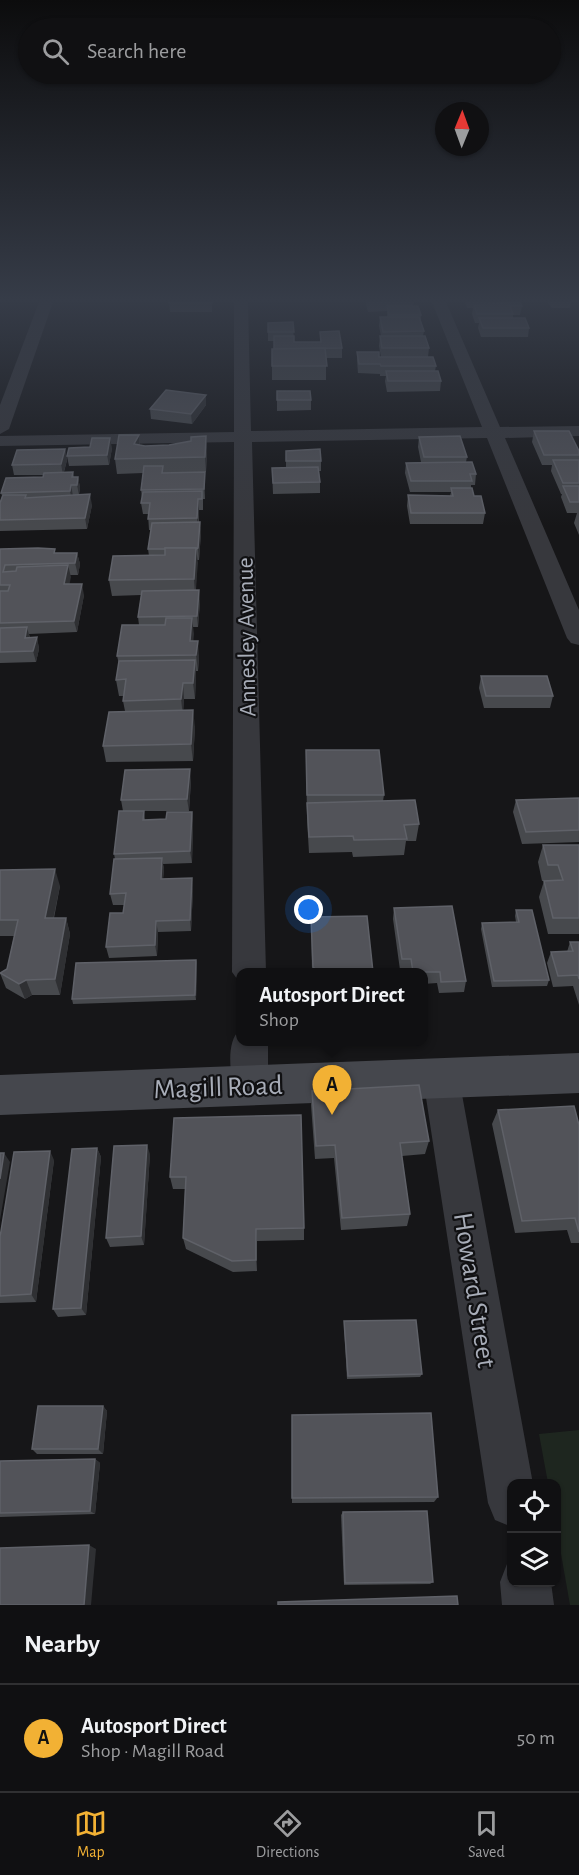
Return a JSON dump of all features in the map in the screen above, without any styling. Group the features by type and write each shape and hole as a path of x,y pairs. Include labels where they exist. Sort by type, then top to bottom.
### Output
{"main road":[{"name":"Magill Road","path":"0,1095 579,1073"}],"street":[{"path":"0,429 19,377"},
{"name":"Annesley Avenue","path":"243,377 249,968"},
{"path":"470,377 579,638"},
{"path":"0,441 579,431"},
{"path":"250,1046 250,1084"},
{"name":"Howard Street","path":"441,1078 508,1479"},
{"path":"526,1587 528,1605"}],"shaded area":[{"path":"579,1430 579,1605 570,1605 561,1554 561,1479 547,1479 539,1434"}],"building":[{"path":"387,377 440,377 441,381 388,381"},
{"path":"166,390 206,395 191,414 150,409"},
{"path":"277,391 310,391 311,400 277,400"},
{"path":"534,431 569,431 579,455 544,455"},
{"path":"119,435 139,435 134,444 145,446 169,445 191,441 191,437 206,436 205,457 115,459"},
{"path":"460,436 467,457 424,457 419,437"},
{"path":"92,438 110,438 107,455 67,456 69,448 90,447"},
{"path":"65,449 61,464 12,465 17,450"},
{"path":"320,449 321,461 286,461 286,451"},
{"path":"553,460 579,460 579,483 563,483"},
{"path":"472,462 476,474 470,474 472,481 411,481 406,463"},
{"path":"144,466 163,466 162,473 205,472 204,489 141,490"},
{"path":"318,467 320,482 273,483 272,468"},
{"path":"73,472 72,477 78,477 77,485 71,485 70,491 1,493 6,478 43,477 44,473"},
{"path":"563,486 579,486 579,502 570,502"},
{"path":"451,488 472,488 474,496 481,496 485,513 411,513 408,495 453,496"},
{"path":"202,491 202,499 198,499 197,518 148,519 150,503 141,503 143,492"},
{"path":"90,494 85,518 0,520 0,503 3,495 26,495 25,498"},
{"path":"200,522 198,548 148,549 152,523"},
{"path":"165,548 196,548 194,579 109,580 113,556 165,555"},
{"path":"0,549 55,549 54,553 77,553 75,563 5,565 3,572 16,571 17,567 68,565 64,584 82,584 74,621 0,623 0,591 8,591 10,585 0,585"},
{"path":"199,590 197,616 138,617 142,591"},
{"path":"166,618 192,618 190,641 198,641 196,655 117,656 122,625 165,625"},
{"path":"27,627 25,638 37,637 33,651 0,652 0,628"},
{"path":"195,660 193,683 183,683 181,699 123,701 126,679 116,680 119,661"},
{"path":"481,676 547,676 553,696 486,696"},
{"path":"193,710 191,744 103,746 109,712"},
{"path":"306,750 379,750 384,795 307,795"},
{"path":"190,769 187,799 121,800 125,770"},
{"path":"579,798 579,830 526,832 516,800"},
{"path":"415,800 419,824 404,825 407,839 354,840 353,836 309,837 307,803"},
{"path":"119,811 144,811 143,820 166,819 167,812 192,812 190,851 114,854"},
{"path":"543,845 579,845 579,918 553,918 544,881 563,880 558,865 548,865"},
{"path":"162,858 161,879 192,878 190,920 156,921 155,945 106,947 110,913 123,913 126,893 110,894 114,859"},
{"path":"55,869 45,918 66,918 55,979 26,980 19,984 0,973 7,969 18,920 0,920 0,870"},
{"path":"452,906 466,981 441,982 440,972 428,972 428,968 412,968 411,959 402,959 394,908"},
{"path":"516,910 532,910 549,980 494,981 482,923 519,922"},
{"path":"367,916 373,968 314,968 311,917"},
{"path":"570,942 579,942 579,979 578,975 558,976 551,952 573,951"},
{"path":"196,960 195,995 72,999 76,963"},
{"path":"419,1085 429,1141 400,1143 410,1214 342,1218 335,1145 316,1146 312,1091"},
{"path":"574,1106 579,1125 579,1232 575,1218 522,1221 498,1110"},
{"path":"301,1115 304,1228 256,1229 256,1260 232,1261 183,1238 186,1177 170,1177 174,1118"},
{"path":"147,1145 141,1236 106,1238 114,1146"},
{"path":"97,1148 81,1308 53,1309 72,1149"},
{"path":"50,1151 31,1294 0,1296 0,1237 14,1152"},
{"path":"0,1153 4,1153 0,1179"},
{"path":"416,1320 422,1374 348,1376 344,1321"},
{"path":"38,1406 103,1406 98,1449 32,1449"},
{"path":"431,1413 438,1497 292,1498 292,1415"},
{"path":"95,1459 90,1511 0,1513 0,1461"},
{"path":"427,1511 433,1582 345,1583 343,1512"},
{"path":"89,1545 84,1605 0,1605 0,1548"},
{"path":"457,1596 458,1605 278,1605 278,1602"}],"place":[{"name":"Autosport Direct","path":"332,1115"}]}
